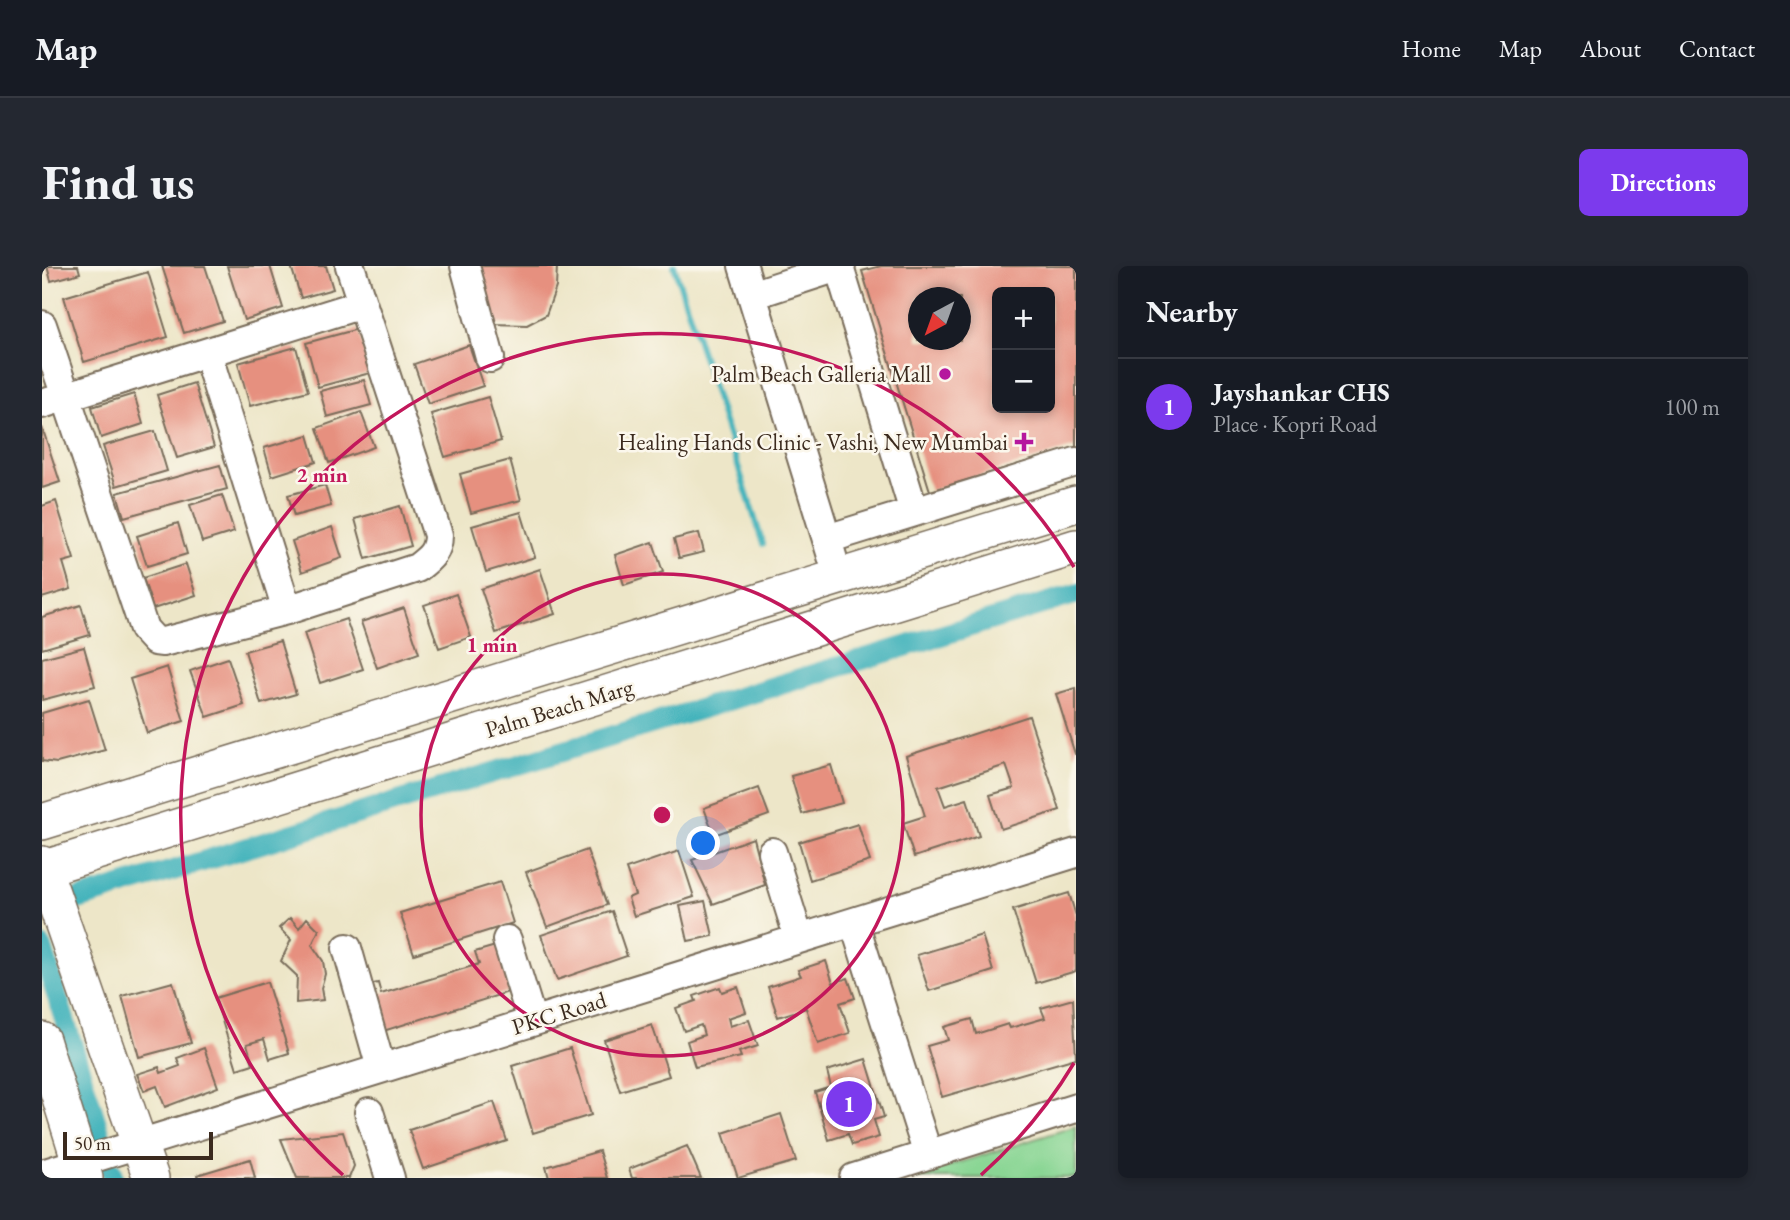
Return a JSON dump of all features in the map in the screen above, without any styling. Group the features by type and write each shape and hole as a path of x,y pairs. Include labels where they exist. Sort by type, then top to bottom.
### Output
{"main road":[{"name":"Palm Beach Marg","path":"42,822 839,579 1076,503"},
{"name":"Palm Beach Marg","path":"42,867 1076,547"},
{"path":"42,867 151,1178"},
{"path":"42,1040 82,1170"}],"street":[{"path":"42,325 53,400 144,629 149,637 163,642 287,610 417,568 430,558 438,546 438,535 350,266"},
{"path":"465,266 490,358"},
{"path":"743,266 839,579"},
{"path":"752,295 851,273 921,510"},
{"path":"53,400 362,304"},
{"path":"207,353 287,610"},
{"path":"827,540 1076,462"},
{"name":"PKC Road","path":"42,1174 82,1170 140,1144 1076,853"},
{"path":"783,857 808,936"},
{"path":"854,922 928,1154"},
{"path":"507,940 532,1021"},
{"path":"347,948 381,1068"},
{"path":"854,1178 1076,1108"},
{"path":"369,1112 390,1178"}],"green space":[{"path":"1076,1126 1076,1178 910,1178"}],"building":[{"path":"47,266 78,266 80,273 51,281"},
{"path":"162,266 205,266 223,321 184,333"},
{"path":"227,266 270,266 283,308 244,320"},
{"path":"291,266 326,266 333,289 301,298"},
{"path":"471,266 557,266 556,287 546,315 527,325 493,324"},
{"name":"Palm Beach Galleria Mall","path":"881,266 1076,266 1076,447 930,491 862,271"},
{"path":"148,272 168,337 84,362 64,297"},
{"path":"358,329 370,373 318,387 306,343"},
{"path":"469,345 483,386 428,404 414,364"},
{"path":"296,347 308,391 250,406 238,363"},
{"path":"364,380 371,405 327,417 320,391"},
{"path":"194,383 214,447 177,458 157,395"},
{"path":"134,394 143,424 101,438 92,407"},
{"path":"488,397 501,441 445,457 431,414"},
{"path":"361,412 374,447 329,463 317,428"},
{"path":"42,427 60,482 42,488"},
{"path":"155,431 167,471 116,486 103,446"},
{"path":"308,435 316,462 272,476 264,448"},
{"path":"510,460 521,500 471,513 460,474"},
{"path":"220,465 227,489 124,517 117,493"},
{"path":"325,485 331,506 294,516 288,495"},
{"path":"222,495 234,532 202,542 190,505"},
{"path":"56,501 74,559 63,562 71,589 42,598 42,506"},
{"path":"400,506 411,546 366,559 355,519"},
{"path":"521,512 535,557 486,572 472,526"},
{"path":"178,523 187,554 147,566 137,536"},
{"path":"332,527 342,558 302,572 292,541"},
{"path":"699,533 704,552 679,558 674,539"},
{"path":"653,542 663,572 624,585 615,555"},
{"path":"186,564 196,595 153,609 143,578"},
{"path":"540,569 555,614 496,633 481,589"},
{"path":"456,594 471,637 439,648 424,605"},
{"path":"81,605 90,635 42,649 42,617"},
{"path":"404,608 419,653 377,668 361,622"},
{"path":"346,619 363,669 320,683 304,633"},
{"path":"280,641 296,694 261,704 245,651"},
{"path":"84,647 95,686 42,700 42,658"},
{"path":"228,658 244,705 207,717 190,671"},
{"path":"167,667 184,721 147,733 130,679"},
{"path":"1076,688 1076,754 1075,754 1056,694"},
{"path":"89,699 105,750 57,763 42,761 42,713"},
{"path":"1029,716 1060,810 1001,829 990,795 1014,788 1006,765 938,787 945,806 967,799 979,836 914,857 903,823 925,816 906,756"},
{"path":"831,765 842,803 802,814 791,776"},
{"path":"759,788 769,815 714,835 704,808"},
{"path":"858,824 870,861 810,880 799,842"},
{"path":"753,838 765,885 713,904 692,860"},
{"path":"587,850 607,905 547,927 526,872"},
{"path":"679,851 694,897 634,916 628,898 635,895 626,869"},
{"path":"500,882 513,923 414,954 400,913"},
{"path":"1069,893 1076,916 1076,971 1036,983 1013,910"},
{"path":"705,901 713,936 688,941 680,906"},
{"path":"612,911 627,956 557,980 541,935"},
{"path":"290,918 299,928 307,918 319,930 312,945 323,961 323,1000 296,1003 297,976 281,961 291,940 279,928"},
{"path":"982,935 993,971 929,991 917,955"},
{"path":"506,943 521,988 380,1032 365,986 378,983 381,994 479,964 475,952"},
{"path":"826,961 833,983 848,978 855,998 840,1003 850,1033 818,1044 806,1008 778,1017 768,987 801,976 798,970"},
{"path":"173,982 191,1043 139,1057 122,996"},
{"path":"267,982 289,1053 270,1059 264,1039 247,1044 253,1064 237,1069 215,998"},
{"path":"720,987 722,992 738,987 746,1012 728,1018 730,1026 749,1020 758,1046 739,1052 741,1057 695,1067 687,1041 704,1035 701,1025 684,1031 676,1008 696,1001 694,996"},
{"path":"1073,999 1076,1058 942,1097 927,1046 948,1040 944,1027 972,1019 976,1034 1008,1024 1010,1028 1045,1018 1041,1008"},
{"path":"652,1025 669,1076 620,1091 604,1040"},
{"path":"204,1048 218,1087 165,1107 157,1086 144,1091 137,1074 159,1067 161,1073 180,1066 177,1058"},
{"path":"570,1048 591,1115 533,1133 512,1066"},
{"path":"866,1059 884,1117 874,1120 879,1137 852,1145 848,1134 829,1140 815,1092 831,1087 827,1071"},
{"path":"494,1102 507,1141 423,1169 409,1130"},
{"path":"781,1114 796,1161 738,1178 723,1133"},
{"path":"343,1132 354,1166 349,1178 297,1178 281,1139"},
{"path":"687,1146 701,1178 632,1178 629,1169"},
{"path":"599,1151 607,1178 549,1178 546,1167"},
{"path":"250,1159 255,1178 198,1178 197,1175"}],"waterway":[{"path":"674,266 763,544"},
{"path":"73,901 1076,594"},
{"path":"42,947 101,1138"},
{"path":"111,1170 113,1178"}],"place":[{"name":"Palm Beach Galleria Mall","path":"945,374"},
{"name":"Healing Hands Clinic - Vashi, New Mumbai","path":"1024,442"},
{"name":"Jayshankar CHS","path":"849,1104"}]}
